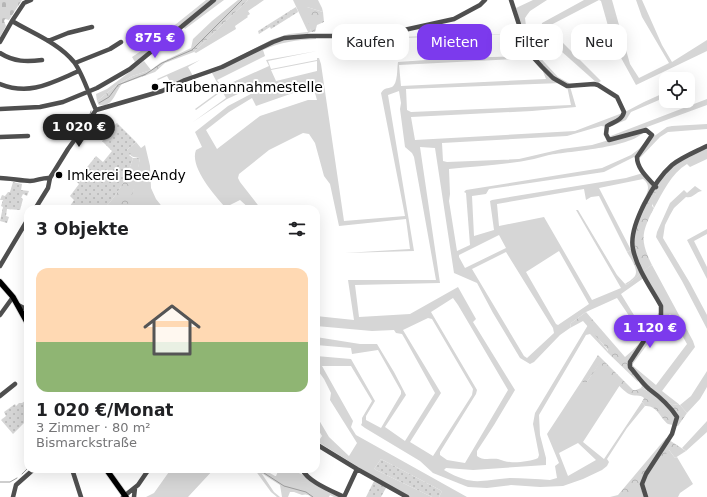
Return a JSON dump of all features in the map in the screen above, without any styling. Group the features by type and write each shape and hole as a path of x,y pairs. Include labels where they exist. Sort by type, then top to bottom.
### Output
{"main road":[{"path":"0,282 13,297 24,316"},
{"path":"109,473 125,497"}],"street":[{"path":"0,42 24,3 31,0"},
{"path":"0,109 40,107 63,102 105,85 130,69 214,0"},
{"path":"37,205 48,188 50,178 68,149 96,110 162,91 185,80 216,70 284,38 310,36 356,36 395,32 454,19 480,5 485,0"},
{"path":"511,0 532,56 553,78 567,86 596,84 617,97 624,114 618,121 606,126 606,134 609,140 646,130 652,135 636,157 642,172 656,187"},
{"path":"12,21 48,41 75,63 96,110"},
{"path":"48,41 57,36 92,26"},
{"path":"75,63 121,42"},
{"path":"0,54 17,61 31,62 42,60"},
{"path":"0,84 15,89 28,90 44,86 79,71"},
{"path":"0,137 28,136"},
{"path":"646,497 642,484 672,434 677,417 673,410 649,388 630,367 630,362 661,315 662,311 661,306 635,258 632,240 636,223 661,178 672,165 686,156 707,146"},
{"path":"0,178 31,181 50,178"},
{"path":"0,266 24,226"},
{"path":"0,315 13,297"},
{"path":"18,305 24,308"},
{"path":"0,396 15,384"},
{"path":"320,446 407,497"},
{"path":"304,473 316,483 344,497 357,469"},
{"path":"13,497 16,485 30,473"},
{"path":"73,473 81,497"},
{"path":"125,497 135,488 146,473"},
{"path":"134,497 135,488"}],"green space":[{"path":"0,0 22,0 9,20 5,19 4,21 6,26 0,37"},
{"path":"206,0 224,0 185,29 181,24 135,62 132,57 150,45"},
{"path":"238,0 248,0 194,52 165,63 155,72 122,84 111,102 104,105 99,105 97,101 113,88 132,76 151,70 160,63 191,48 193,39"},
{"path":"248,0 264,0 248,11 250,14 247,16 248,17 235,26 236,29 196,53 194,52"},
{"path":"293,0 318,0 323,12 307,7 311,32 308,33 310,36 316,36 316,39 289,42 263,50 265,56 217,80 222,87 269,66 266,60 317,51 268,61 271,69 317,60 317,58 319,58 344,221 405,216 381,93 385,89 394,85 398,62 426,60 492,60 492,57 500,57 500,60 399,65 401,86 546,79 542,69 535,60 542,60 558,77 569,83 576,107 532,111 411,117 415,140 575,131 625,112 659,95 659,100 631,112 626,120 609,127 601,126 567,136 442,143 443,161 447,162 519,159 562,149 592,145 609,140 608,137 684,108 695,108 695,104 707,99 707,105 647,127 642,134 632,140 618,144 549,155 513,163 449,169 449,201 457,251 470,245 466,193 464,192 466,190 602,168 631,155 650,137 653,137 667,127 707,124 707,129 668,132 660,137 638,160 634,157 604,172 489,189 486,194 472,196 474,236 494,230 490,201 492,200 626,178 643,173 656,187 673,166 707,146 707,159 690,167 687,164 681,168 668,184 654,208 652,203 656,193 641,212 640,207 648,189 648,185 643,179 599,188 631,250 627,252 599,196 591,197 586,200 584,189 497,204 499,226 544,217 592,300 621,288 576,210 578,210 617,275 626,285 652,265 695,347 662,391 680,405 664,403 649,390 648,391 641,388 642,386 628,367 628,361 633,350 644,338 617,298 586,312 571,323 570,328 560,335 534,362 530,364 520,358 477,283 454,273 435,148 420,147 440,283 355,285 359,317 410,314 458,287 476,319 473,322 515,390 477,451 477,456 479,458 498,459 507,462 528,461 538,458 539,455 533,424 535,413 588,325 608,351 608,353 590,334 586,335 539,415 540,435 546,458 546,465 473,470 446,468 444,470 470,481 510,478 550,480 557,478 555,466 559,463 547,434 581,382 587,382 600,362 620,385 583,442 604,459 642,402 645,406 627,428 607,459 609,462 607,466 583,479 563,486 540,487 511,485 487,488 468,487 433,473 420,461 361,425 362,418 372,401 351,366 322,366 353,421 351,427 356,435 467,497 439,497 442,491 381,459 374,469 432,497 407,497 320,443 322,436 320,433 320,422 329,437 349,456 357,443 330,400 331,393 320,374 320,356 351,359 375,401 366,416 366,420 381,428 401,394 401,391 378,350 352,354 351,348 320,345 320,338 360,344 377,344 406,395 385,427 405,441 435,393 402,334 396,333 394,330 372,331 320,326 320,316 354,320 348,280 436,280 414,157 405,147 399,91 388,95 414,251 345,253 410,249 406,219 339,226 330,184 324,176 315,143 309,134 303,133 269,150 239,174 238,178 240,182 258,205 246,205 240,200 230,205 224,205 205,181 196,165 196,150 202,147 195,132 228,106 262,88 260,84 227,99 193,122 226,98 222,91 196,110 195,109 221,90 212,73 173,87 167,76 158,80 157,79 200,60 188,67 193,76 222,65 273,39 289,34 308,32","holes":["317,61 317,71 276,81 271,70","562,83 567,86 571,105 411,112 407,110 406,89","313,86 317,100 308,100 260,116 217,149 206,130 229,112 252,98 256,106","499,235 506,248 465,268 459,255","559,251 589,304 558,325 556,324 526,272","506,252 553,328 554,333 527,358 524,356 472,269","645,277 662,306 645,333 621,294","453,298 508,390 465,463 447,460 440,455 440,452 477,390 431,312","670,314 687,344 656,385 632,365","428,318 432,319 473,389 472,395 433,456 410,442 441,393 403,330","578,443 596,460 568,476 559,453"]},
{"path":"533,0 547,0 530,11 525,18 526,24 520,24 516,8"},
{"path":"584,0 599,0 553,24 542,23"},
{"path":"599,0 612,0 619,24 607,24 601,1"},
{"path":"636,0 642,0 662,45 672,62 707,40 707,51 663,72 659,72 659,74 636,85 622,60 627,60 627,53 630,64 639,78 669,63 642,17"},
{"path":"296,7 298,12 271,29 270,27 259,34 258,31"},
{"path":"307,7 323,12 324,22 317,25 315,32 311,32 306,14"},
{"path":"563,43 571,51 571,60 563,53"},
{"path":"571,60 580,60 601,81 597,83"},
{"path":"144,61 151,70 132,76 113,88 97,101 96,94 107,89"},
{"path":"117,123 136,142 127,150 131,153 129,155 133,158 122,185 107,205 71,205 74,200 70,196 79,184 76,181 96,156 103,162 112,151 102,141 109,135 106,132"},
{"path":"136,142 141,148 145,145 150,166 151,188 161,205 127,205 133,191 140,158 132,156 127,150"},
{"path":"133,158 140,158 135,185 127,205 108,205 114,198 128,172"},
{"path":"13,182 22,184 21,190 29,191 27,196 23,194 21,198 23,199 20,210 7,209 6,216 9,217 7,223 0,221 3,200 0,200 2,195 5,196 8,192 10,192"},
{"path":"695,186 702,191 690,197 686,197 674,208 665,225 663,238 707,315 707,329 682,281 656,237 670,203 684,190 687,193"},
{"path":"654,191 656,193 652,206 654,208 644,231 645,249 652,265 626,285 625,284 635,276 636,273 632,260 627,252 633,249 636,226 642,211"},
{"path":"707,229 707,234 694,241 707,267 707,279 687,240"},
{"path":"586,312 625,357 633,350 629,367 635,373 638,382 608,353 608,350 583,321 570,328 571,323"},
{"path":"598,355 633,390 641,388 648,391 649,390 664,403 680,405 687,413 678,426 668,424 653,408 645,406 642,402 644,398 625,392 600,363 587,382 581,382"},
{"path":"707,371 707,387 700,399 687,413 680,405 691,396"},
{"path":"24,402 24,423 13,434 1,420 6,416 4,412 15,404 16,406 19,403"},
{"path":"707,421 707,432 686,451 682,448"},
{"path":"666,438 686,451 675,458 669,450 663,458 658,455 642,484 646,497 610,497 618,495"},
{"path":"669,450 675,458 677,457 693,484 680,493 678,497 646,497 644,492 644,481 648,470 657,456"},
{"path":"381,459 442,491 439,497 432,497 374,469"},
{"path":"168,473 210,473 188,497 146,497 154,493"},
{"path":"257,473 270,473 276,476 277,473 298,473 340,497 330,495 329,497 311,497 306,494 302,495 290,492 288,497 282,497 280,485 262,474 274,492 280,497 277,497 271,492"},
{"path":"375,479 387,486 381,497 366,497"}],"waterway":[{"path":"99,103 109,97 118,85 146,74 162,63 192,50 242,0"},
{"path":"80,129 91,111"},
{"path":"264,473 284,486 306,492 313,497"},
{"path":"0,482 10,482 17,478"}],"place":[{"name":"Traubenannahmestelle","path":"155,87"},
{"name":"Imkerei BeeAndy","path":"59,175"}]}
